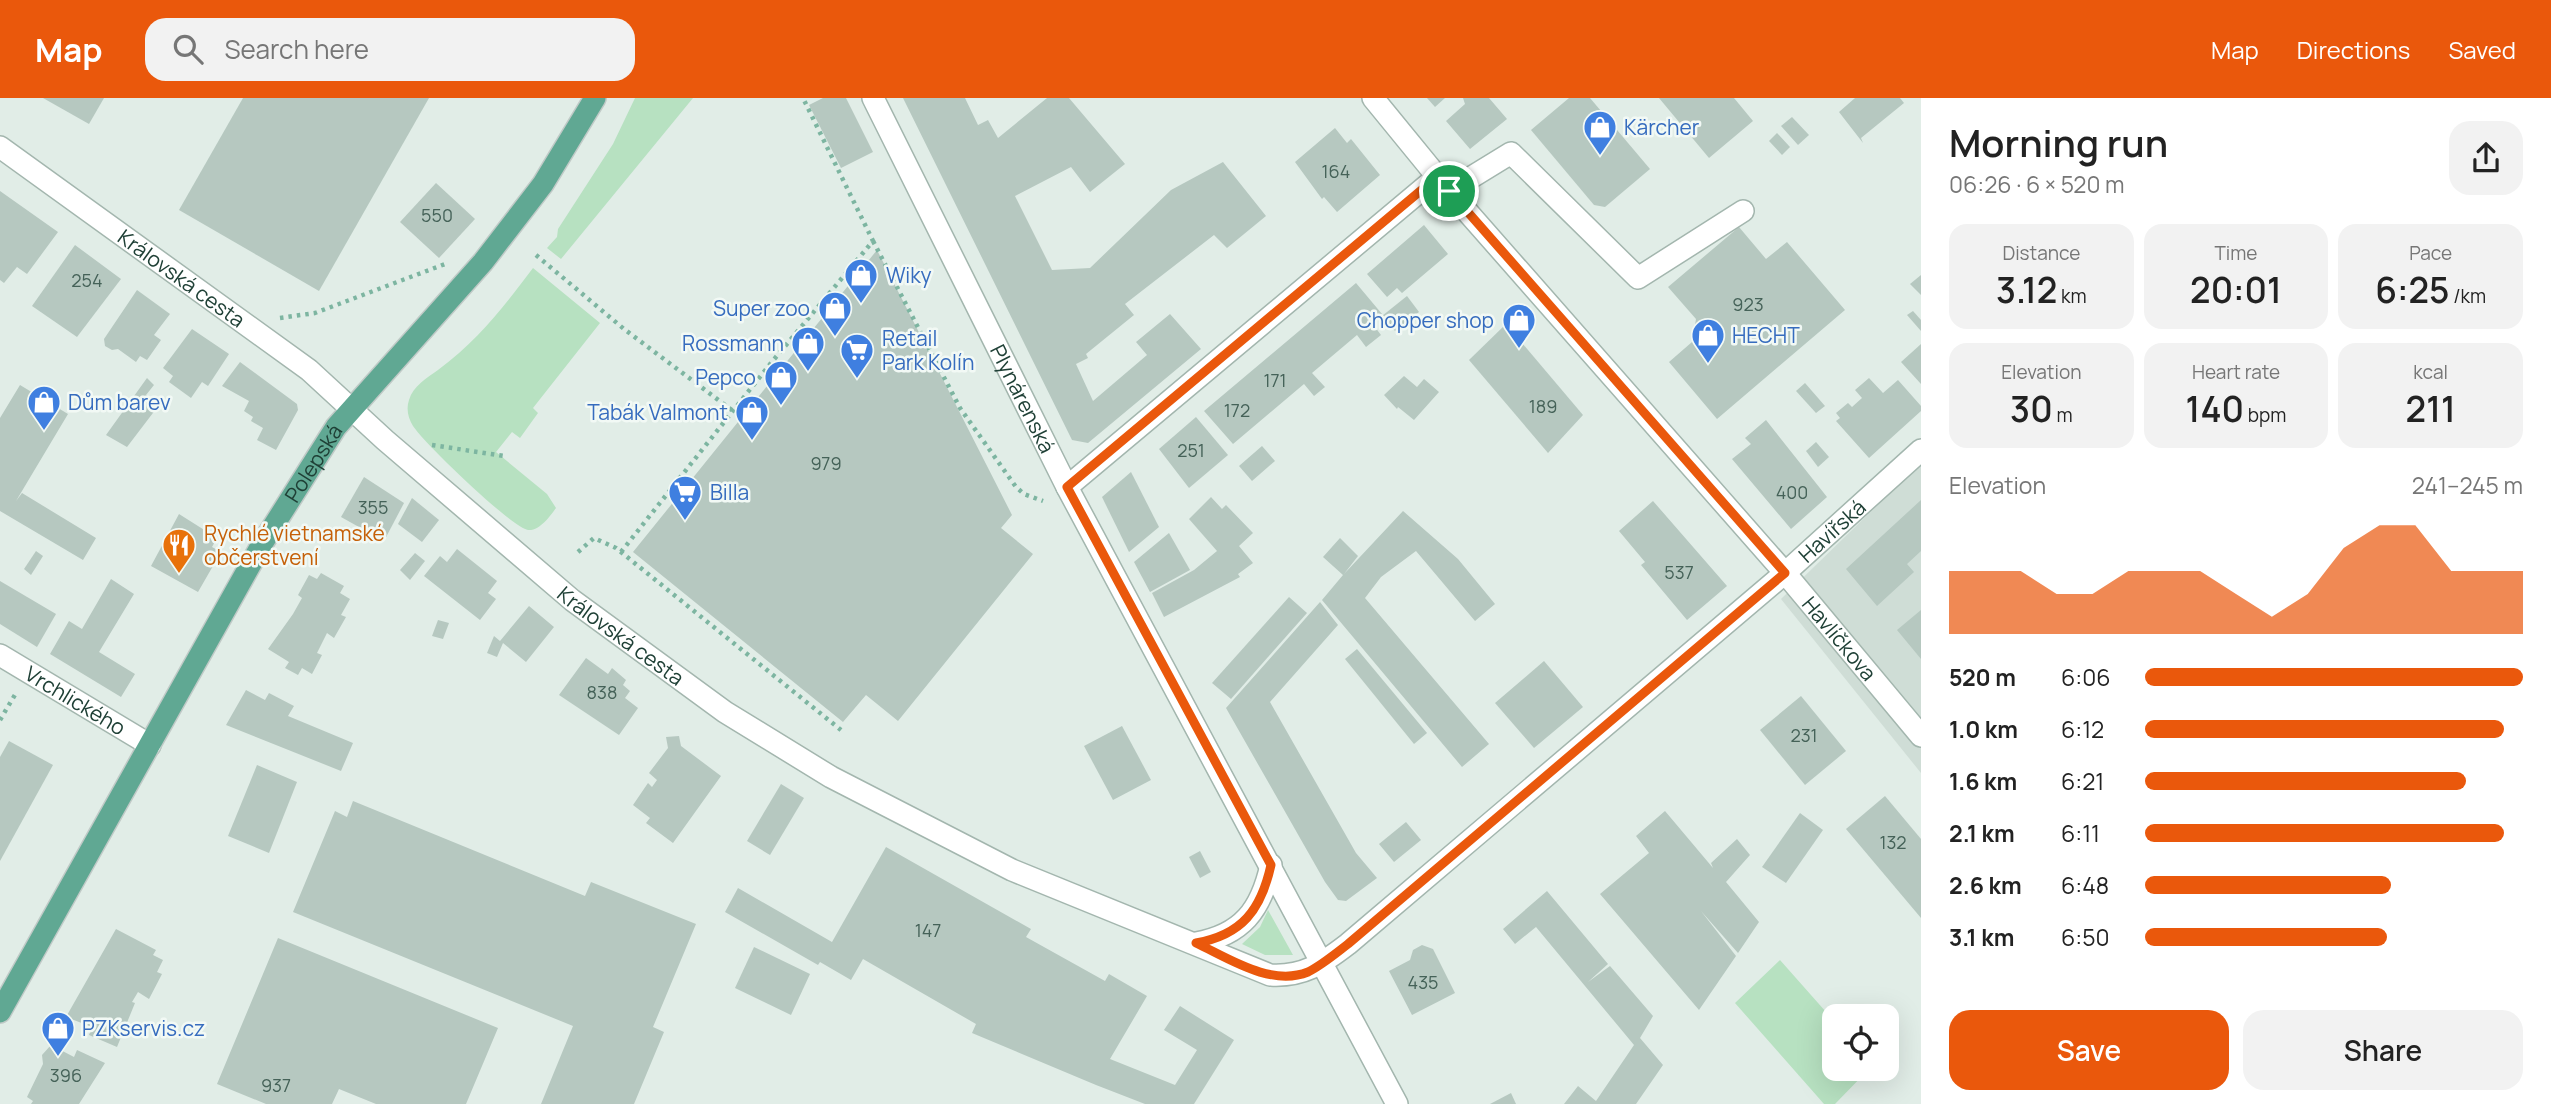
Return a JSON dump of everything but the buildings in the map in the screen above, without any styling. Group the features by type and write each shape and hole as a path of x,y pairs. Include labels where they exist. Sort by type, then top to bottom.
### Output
{"main road":[{"name":"Polepská","path":"0,1012 262,544 351,407 484,262 543,184 595,98"}],"street":[{"name":"Plynárenská","path":"873,98 1067,487 1397,1104"},
{"name":"Havlíčkova","path":"1373,98 1443,184 1785,573 1921,736"},
{"name":"Královská cesta","path":"0,146 309,370 385,440 572,600 725,712 786,751 1012,870 1270,975 1290,976 1307,972 1323,963"},
{"path":"1067,487 1443,184 1511,153 1638,278 1742,211"},
{"name":"Havířská","path":"1323,963 1785,573 1921,450"},
{"name":"Vrchlického","path":"0,655 150,745"},
{"path":"1196,943 1217,939 1241,924 1266,890 1271,865"}],"path":[{"path":"803,98 873,241 960,408 1016,487 1024,494 1043,500"},
{"path":"621,552 873,241"},
{"path":"536,255 624,329 733,411"},
{"path":"273,318 315,313 445,264"},
{"path":"421,443 504,456"},
{"path":"578,552 597,538 621,552 841,730"},
{"path":"0,720 18,689"}],"shaded area":[{"path":"1921,463 1921,773 1781,599"}],"green space":[{"path":"635,98 693,98 561,259 547,248 557,237 558,229 613,144"},
{"path":"533,268 600,323 533,408 538,413 520,438 512,432 496,452 547,494 556,508 541,526 528,530 504,515 433,449 413,426 408,407 417,386 478,335"},
{"path":"1268,910 1293,955 1265,955 1242,944 1260,927"},
{"path":"1780,960 1822,1007 1822,1081 1857,1081 1835,1104 1824,1104 1735,1003"}],"place":[{"name":"Kärcher","path":"1600,157"},
{"name":"Wiky","path":"861,305"},
{"name":"Super zoo","path":"835,338"},
{"name":"Chopper shop","path":"1519,350"},
{"name":"HECHT","path":"1708,365"},
{"name":"Rossmann","path":"808,373"},
{"name":"Retail Park Kolín","path":"857,380"},
{"name":"Pepco","path":"781,407"},
{"name":"Dům barev","path":"44,432"},
{"name":"Tabák Valmont","path":"752,442"},
{"name":"Billa","path":"685,522"},
{"name":"Rychlé vietnamské občerstvení","path":"179,575"},
{"name":"PZKservis.cz","path":"58,1058"}],"route":[{"path":"1437,177 1449,191 1785,573 1348,944 1307,972 1290,976 1270,975 1196,943 1229,934 1241,924 1266,890 1271,865 1067,487 1437,177"}]}
